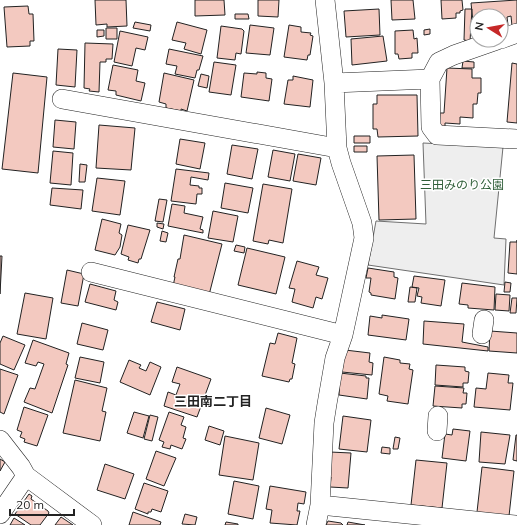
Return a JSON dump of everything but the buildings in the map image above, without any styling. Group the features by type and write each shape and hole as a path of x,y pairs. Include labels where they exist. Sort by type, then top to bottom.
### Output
{"street":[{"path":"316,525 320,506 324,423 335,358 343,335 364,238 362,224 340,163 337,148 334,83 325,0"},
{"path":"474,48 439,62 430,79 431,127 436,135 517,139"},
{"path":"334,83 430,79"},
{"path":"62,99 337,148"},
{"path":"91,272 343,335"},
{"path":"0,440 21,467 26,476 92,525"},
{"path":"0,514 26,476"},
{"path":"320,506 515,525"}],"green space":[{"name":"三田みのり公園","path":"423,143 503,147 494,238 506,239 504,285 368,265 376,221 426,224"}],"district":[{"name":"三田南二丁目","path":"213,401"}]}
